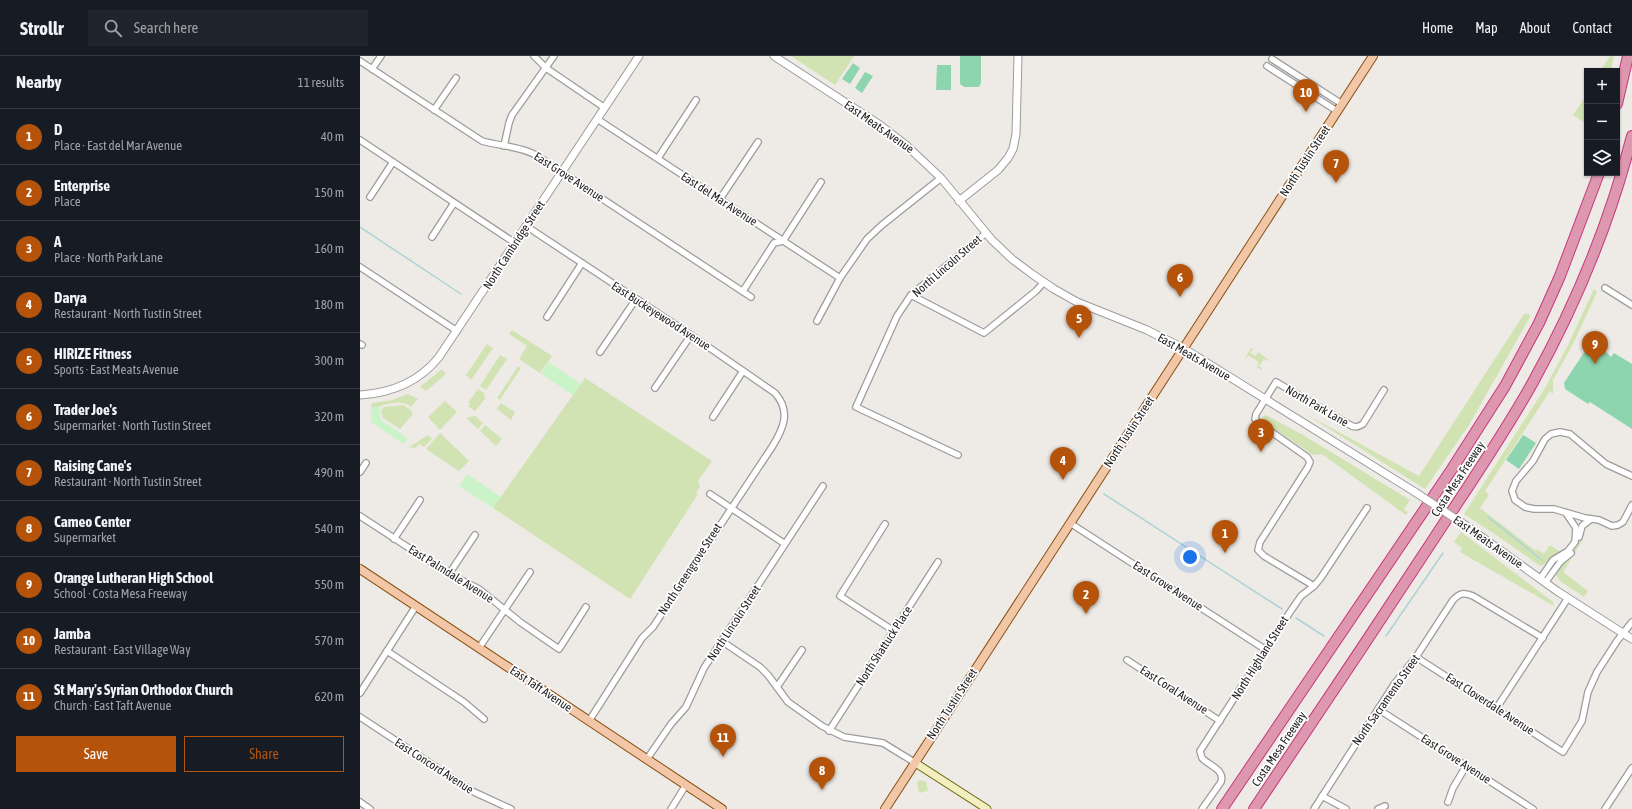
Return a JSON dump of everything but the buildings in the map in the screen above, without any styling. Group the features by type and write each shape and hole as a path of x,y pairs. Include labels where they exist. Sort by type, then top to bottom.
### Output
{"highway":[{"path":"1620,91 1628,56"},
{"name":"Costa Mesa Freeway","path":"1254,809 1366,644 1487,457 1533,382 1558,334 1592,258 1625,166 1632,136"},
{"name":"Costa Mesa Freeway","path":"1222,809 1447,475 1505,386 1539,323 1558,282 1597,176"}],"main road":[{"name":"North Tustin Street","path":"884,809 1373,56"},
{"name":"East Taft Avenue","path":"360,569 722,809"},
{"path":"914,762 987,809"}],"street":[{"path":"372,69 381,56"},
{"path":"534,56 546,68 604,108"},
{"path":"504,146 512,115 530,87 554,56"},
{"name":"North Cambridge Street","path":"360,395 391,390 406,385 429,369 440,357 639,56"},
{"name":"East Meats Avenue","path":"774,56 898,138 918,155 940,178 986,233 1012,259 1044,282 1086,306 1147,330 1183,348 1465,525 1543,581 1632,639"},
{"path":"960,201 998,170 1013,149 1016,134 1018,56"},
{"path":"1272,59 1342,104"},
{"name":"East Grove Avenue","path":"360,61 482,141 527,151 562,172 751,297"},
{"path":"1268,66 1337,111"},
{"path":"434,110 456,78"},
{"path":"658,158 696,100"},
{"name":"East del Mar Avenue","path":"597,119 840,278"},
{"path":"360,140 515,243"},
{"path":"720,200 758,142"},
{"path":"370,197 393,162"},
{"path":"817,321 840,278 875,231 940,178"},
{"path":"743,291 774,243 783,241 821,182"},
{"path":"432,236 454,202"},
{"name":"East Buckeyewood Avenue","path":"526,226 775,392 783,404 785,415"},
{"name":"North Lincoln Street","path":"958,455 856,407 897,316 911,296 986,233"},
{"path":"547,317 582,263"},
{"path":"360,267 457,331"},
{"path":"911,296 984,333 1044,282"},
{"path":"1606,288 1632,305"},
{"path":"600,352 636,299"},
{"path":"655,388 691,335"},
{"path":"713,417 743,371"},
{"name":"North Park Lane","path":"1314,586 1264,556 1258,550 1257,547 1310,462 1307,457 1257,421 1256,414 1276,382 1354,427 1363,424 1384,390"},
{"name":"North Greengrove Street","path":"589,721 642,638 653,627 778,437 783,428 785,415"},
{"path":"1632,476 1613,468 1567,433 1560,432 1551,434 1545,439 1531,464 1515,483 1512,493 1515,500 1525,507 1534,509 1551,508 1599,520 1612,526 1623,522 1632,505"},
{"path":"360,472 366,463"},
{"name":"North Lincoln Street","path":"647,759 670,724 686,707 704,668 723,642 823,486"},
{"path":"710,494 785,544"},
{"path":"394,539 420,500"},
{"name":"North Highland Street","path":"1202,809 1222,777 1219,770 1203,760 1200,753 1296,602 1314,586 1367,508"},
{"path":"1543,581 1553,560 1568,551 1575,542 1576,528 1566,512"},
{"name":"East Palmdale Avenue","path":"360,516 449,574 479,589 520,622 559,648 586,607"},
{"path":"1543,581 1574,549 1582,526 1591,519"},
{"name":"East Grove Avenue","path":"1070,522 1266,650"},
{"path":"885,524 840,596 894,631"},
{"path":"449,574 475,535"},
{"name":"North Shattuck Place","path":"829,731 938,562"},
{"path":"479,648 530,572"},
{"name":"North Sacramento Street","path":"1314,809 1395,683 1416,657 1454,600 1462,593 1473,596 1543,638"},
{"path":"1496,709 1568,598"},
{"path":"360,693 416,606"},
{"path":"1622,633 1632,622"},
{"name":"East Cloverdale Avenue","path":"1416,657 1563,752 1582,721 1592,681 1622,633"},
{"path":"723,642 760,667 793,706 829,731 849,738 883,743 914,762"},
{"path":"777,687 802,650"},
{"path":"387,651 464,702 484,719"},
{"name":"East Coral Avenue","path":"1127,660 1220,721"},
{"name":"East Grove Avenue","path":"1378,709 1531,808"},
{"name":"East Concord Avenue","path":"360,717 474,792 511,809"},
{"path":"1448,802 1452,788 1466,766"},
{"path":"1605,809 1632,768"},
{"path":"671,809 686,785"},
{"path":"1322,796 1346,809"},
{"path":"360,802 370,809"},
{"path":"1378,809 1385,806"}],"green space":[{"path":"791,56 854,56 835,85"},
{"path":"960,56 981,56 981,83 979,87 964,87 960,84"},
{"path":"1610,56 1614,56 1612,68 1602,68"},
{"path":"853,63 860,68 850,84 842,79"},
{"path":"937,65 951,65 951,90 936,90"},
{"path":"865,72 873,76 862,93 855,88"},
{"path":"1584,98 1584,122 1573,115"},
{"path":"1594,289 1597,292 1573,344 1553,380 1553,394 1550,391 1485,491 1489,495 1480,508 1536,551 1537,549 1544,554 1550,545 1562,553 1540,566 1464,514 1545,388 1568,345"},
{"path":"1524,314 1529,314 1530,317 1469,425 1425,489 1304,413 1419,476"},
{"path":"512,330 552,356 540,373 519,359 527,346 509,334"},
{"path":"1594,343 1597,343 1611,357 1614,353 1632,364 1632,429 1590,402 1588,404 1565,389 1564,383 1583,354"},
{"path":"487,344 493,348 471,380 466,375"},
{"path":"1251,348 1253,349 1250,353 1256,356 1258,352 1269,360 1267,361 1264,359 1259,366 1262,370 1257,367 1259,362 1248,355 1246,359 1245,358"},
{"path":"500,355 507,359 486,390 480,386"},
{"path":"548,362 581,384 573,395 541,374"},
{"path":"518,366 521,368 500,400 497,398"},
{"path":"442,369 446,374 426,391 420,387"},
{"path":"585,378 712,461 698,481 700,486 696,493 698,494 630,599 493,508"},
{"path":"478,389 484,393 485,399 475,411 468,406 470,404 468,403"},
{"path":"408,394 418,399 411,407 401,403 391,403 371,408 372,403 392,400"},
{"path":"445,401 457,412 440,430 428,417"},
{"path":"501,403 515,412 511,420 497,409"},
{"path":"403,405 411,410 413,414 400,429 383,418 381,410 384,407"},
{"path":"379,407 381,420 408,438 404,444 371,422 371,408"},
{"path":"1266,415 1303,435 1410,500 1404,509 1408,512 1406,515 1322,454 1313,455 1263,421 1262,417"},
{"path":"475,416 483,423 478,429 466,418"},
{"path":"485,425 502,439 496,446 480,431"},
{"path":"440,433 469,461 459,471 426,449"},
{"path":"428,435 432,439 424,447 419,444 415,449 409,447"},
{"path":"1523,435 1536,443 1519,469 1506,460"},
{"path":"467,474 501,497 493,508 459,486"},
{"path":"1461,532 1553,602 1554,606 1460,552 1462,548 1454,542"},
{"path":"1580,538 1582,541 1563,572 1588,591 1584,597 1560,581 1556,575 1575,549"},
{"path":"920,780 926,782 928,791 919,793 917,782"}],"waterway":[{"path":"360,227 461,294"},
{"path":"1104,494 1282,609"},
{"path":"1488,517 1542,560"},
{"path":"1386,636 1443,553"},
{"path":"1296,618 1324,636"}],"place":[{"name":"Jamba","path":"1306,112"},
{"name":"Raising Cane's","path":"1336,183"},
{"name":"Trader Joe's","path":"1180,297"},
{"name":"HIRIZE Fitness","path":"1079,338"},
{"name":"Orange Lutheran High School","path":"1595,364"},
{"name":"A","path":"1261,452"},
{"name":"Darya","path":"1063,480"},
{"name":"D","path":"1225,553"},
{"name":"Enterprise","path":"1086,614"},
{"name":"St Mary's Syrian Orthodox Church","path":"723,757"},
{"name":"Cameo Center","path":"822,790"}]}
